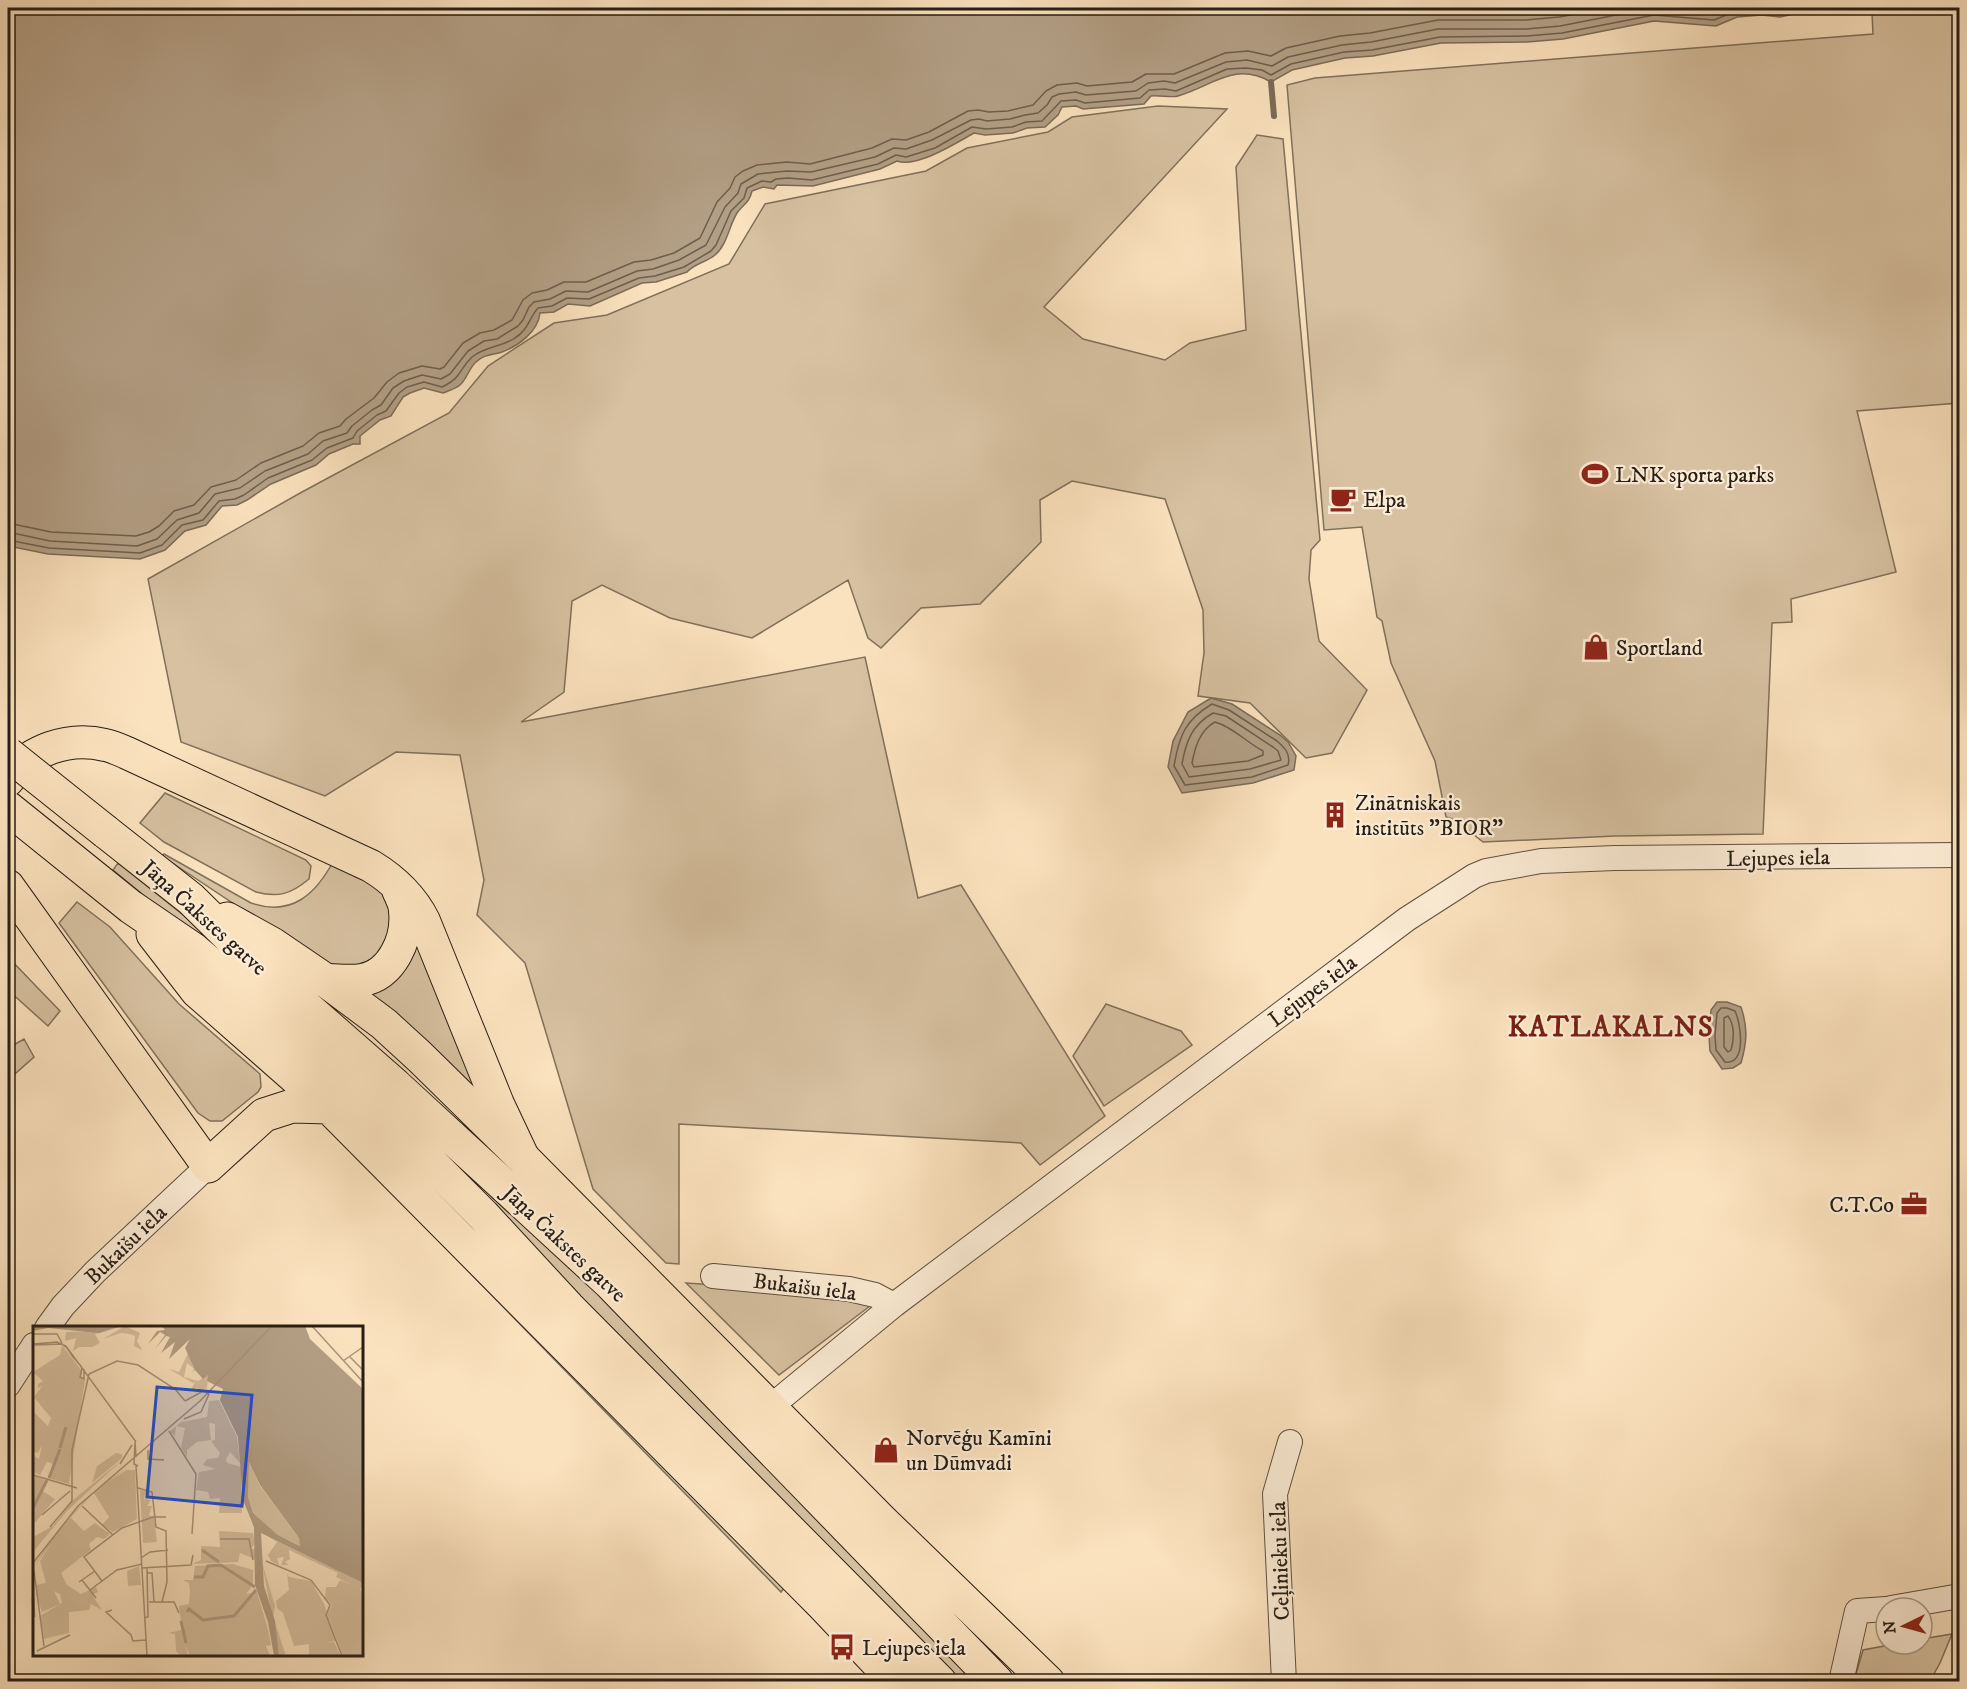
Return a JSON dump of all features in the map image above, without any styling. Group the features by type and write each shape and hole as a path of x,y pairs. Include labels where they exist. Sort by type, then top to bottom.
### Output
{"highway":[{"name":"Jāņa Čakstes gatve","path":"8,754 191,900 257,964 395,1085 610,1283 997,1682"},
{"name":"Jāņa Čakstes gatve","path":"8,808 131,907 202,958 272,1016 396,1128 483,1215 576,1315 940,1682"},
{"path":"191,900 272,944 325,980 391,1031 454,1089 769,1408 1048,1682"},
{"path":"131,907 197,991 329,1107 823,1605 896,1682"},
{"path":"208,1166 264,1115 292,1106 329,1107"}],"main road":[{"path":"8,780 21,763 42,751 70,744 104,745 127,753 371,866 395,883 415,903 424,921 498,1104 524,1159"},
{"path":"325,980 363,980 385,969 400,947 405,924 405,909 395,883"},
{"path":"8,886 208,1166"}],"street":[{"name":"Lejupes iela","path":"769,1408 894,1305 1407,919 1474,876 1486,871 1541,861 1615,858 1959,855"},
{"name":"Bukaišu iela","path":"48,1326 63,1306 95,1272 208,1166"},
{"name":"Bukaišu iela","path":"713,1276 849,1289 875,1296 894,1305"},
{"path":"8,1385 33,1347"},
{"name":"Ceļinieku iela","path":"1284,1682 1275,1494 1290,1442"},
{"path":"1934,1600 1959,1596"},
{"path":"1841,1682 1857,1611 1874,1610"}],"shaded area":[{"name":"LNK sporta parks","path":"1959,8 1959,403 1857,411 1896,572 1791,599 1792,622 1772,623 1763,834 1615,836 1483,842 1455,820 1446,817 1435,761 1391,663 1382,621 1377,617 1362,527 1324,530 1287,85 1315,78 1873,34 1872,13"},
{"path":"1158,106 1227,109 1044,307 1083,339 1165,360 1190,343 1246,330 1236,167 1257,135 1283,139 1320,540 1311,550 1309,579 1319,641 1367,690 1332,753 1306,758 1250,703 1198,696 1204,653 1203,610 1165,499 1072,481 1040,500 1041,542 980,604 921,608 881,648 868,638 848,580 752,638 670,618 602,585 572,601 564,692 521,722 865,657 918,898 961,885 1105,1116 1040,1165 1021,1143 679,1124 679,1264 666,1263 593,1189 525,963 477,915 484,880 460,755 396,752 325,796 181,742 148,579 302,492 449,413 488,366 554,323 607,315 729,264 765,204 926,171 967,148 1048,132 1072,117"},
{"path":"165,793 306,860 311,866 309,879 284,893 271,895 256,892 164,842 140,823"},
{"path":"164,854 251,903 266,907 291,905 301,900 319,883 334,860 374,883 387,896 391,904 395,933 371,965 327,966 162,856"},
{"path":"118,863 212,938 566,1261 984,1681 956,1681 211,951 113,870"},
{"path":"77,902 110,927 179,1004 260,1074 261,1087 258,1092 222,1121 210,1121 198,1113 59,923"},
{"path":"416,930 489,1104 358,990"},
{"path":"8,957 60,1011 48,1026 8,990"},
{"path":"1106,1004 1181,1031 1192,1045 1104,1106 1073,1056"},
{"path":"24,1039 34,1057 8,1080 8,1048"},
{"path":"437,1239 785,1587 781,1592"},
{"path":"686,1283 846,1294 870,1306 779,1375"},
{"path":"1952,1634 1930,1681 1854,1681 1863,1650 1874,1648 1874,1656 1934,1656 1934,1637"}],"water":[{"path":"8,8 1822,8 1780,17 1762,15 1737,17 1716,26 1654,21 1563,39 1527,42 1441,43 1373,56 1345,58 1292,70 1271,82 1258,76 1235,75 1224,77 1176,97 1151,96 1144,104 1083,109 1076,106 1062,107 1058,115 1045,127 1027,128 1013,133 985,135 974,133 925,158 915,161 897,161 880,169 813,186 777,185 774,189 763,187 752,191 748,201 737,213 719,251 687,272 656,282 642,283 590,306 568,304 554,312 540,313 535,326 521,342 502,352 479,359 458,386 443,393 424,388 410,393 403,397 391,416 380,420 360,436 360,444 353,444 329,454 316,465 271,484 237,505 222,506 206,525 185,531 165,550 140,559 48,554 8,546"},
{"path":"1211,698 1232,704 1280,735 1288,742 1296,756 1294,770 1253,783 1182,793 1168,767 1173,741 1188,712"},
{"path":"1717,1002 1727,1002 1741,1007 1743,1015 1746,1028 1745,1048 1741,1063 1733,1068 1722,1069 1710,1051 1711,1010"}],"waterway":[{"path":"1271,82 1274,116"}],"place":[{"name":"LNK sporta parks","path":"1595,474"},
{"name":"Elpa","path":"1343,499"},
{"name":"Sportland","path":"1596,647"},
{"name":"Zinātniskais institūts \"BIOR\"","path":"1335,815"},
{"name":"C.T.Co","path":"1914,1204"},
{"name":"Norvēģu Kamīni un Dūmvadi","path":"886,1450"},
{"name":"Lejupes iela","path":"842,1647"}],"district":[{"name":"KATLAKALNS","path":"1611,1026"}]}
